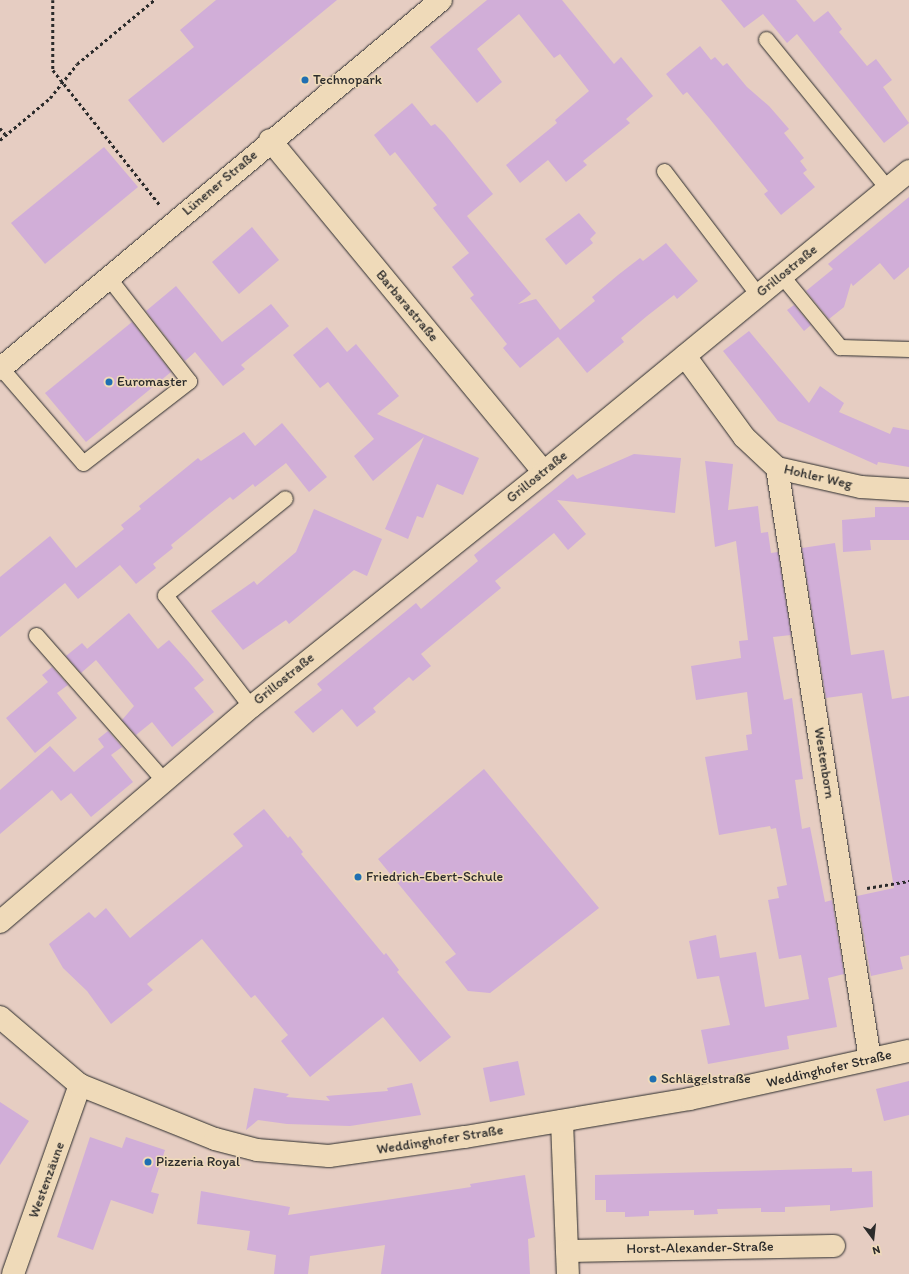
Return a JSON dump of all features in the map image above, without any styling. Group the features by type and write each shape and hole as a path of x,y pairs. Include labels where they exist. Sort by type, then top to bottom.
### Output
{"street":[{"name":"Lünener Straße","path":"0,368 270,140 442,0"},
{"name":"Barbarastraße","path":"270,140 544,472"},
{"name":"Grillostraße","path":"0,922 251,707 544,472 909,171"},
{"name":"Hohler Weg","path":"685,356 744,437 777,468 861,487 909,490"},
{"name":"Westenborn","path":"777,468 845,892 870,1059"},
{"name":"Weddinghofer Straße","path":"0,1017 80,1086 215,1139 257,1150 329,1156 562,1121 748,1088 909,1051"},
{"name":"Westenzäune","path":"13,1274 80,1086"},
{"path":"562,1121 568,1274"},
{"name":"Horst-Alexander-Straße","path":"567,1251 834,1246"}],"lane":[{"path":"766,39 888,189"},
{"path":"664,171 758,295"},
{"path":"782,276 840,346 909,349"},
{"path":"0,368 83,463 189,381 108,277"},
{"path":"251,707 165,595 285,498"},
{"path":"36,636 165,782"}],"path":[{"path":"53,0 54,70 173,222"},
{"path":"0,140 5,134 50,98 77,64 154,0"},
{"path":"0,128 5,134"},
{"path":"845,892 909,881"}],"building":[{"path":"216,0 337,0 163,143 128,100 194,47 180,30"},
{"path":"487,0 562,0 614,64 621,57 653,96 626,119 630,123 583,161 587,165 566,182 548,160 520,183 506,165 557,123 555,120 589,91 560,54 554,58 519,14 477,49 502,82 477,103 430,47"},
{"path":"721,0 796,0 814,22 828,11 842,29 839,32 867,66 876,59 892,80 883,87 909,123 884,143 797,34 787,43 763,14 744,28"},
{"path":"700,46 711,60 715,57 723,66 727,63 747,87 769,106 789,129 784,133 804,158 800,161 807,170 803,173 815,187 781,215 764,194 768,191 709,118 687,92 683,95 666,74"},
{"path":"412,103 431,126 435,124 444,133 493,194 467,216 531,294 518,304 536,299 560,330 595,301 592,297 618,275 640,258 643,261 666,243 698,281 677,299 674,295 647,316 621,338 624,342 587,373 558,337 520,368 503,348 507,344 470,298 474,295 452,267 469,253 433,208 437,205 395,152 390,156 374,135"},
{"path":"104,147 138,187 45,264 11,223"},
{"path":"909,197 909,267 894,280 880,263 853,286 851,283 844,307 829,319 806,291 833,269 828,264"},
{"path":"579,213 596,233 590,239 593,243 566,265 545,239"},
{"path":"252,227 279,260 239,294 212,262"},
{"path":"176,286 222,342 271,304 289,326 241,365 245,369 223,386 195,352 185,361 146,311"},
{"path":"794,305 811,325 804,331 787,310"},
{"name":"Euromaster","path":"132,322 171,372 86,442 45,393"},
{"path":"327,327 347,352 356,344 399,396 377,414 479,458 463,495 437,484 423,518 417,516 408,539 385,529 424,437 373,481 354,456 374,439 328,382 320,388 293,355"},
{"path":"749,331 809,403 820,386 844,403 839,412 890,434 893,427 909,430 909,467 878,462 877,465 778,421 723,351"},
{"path":"282,423 327,477 309,492 286,463 255,487 253,484 233,500 230,497 210,513 171,545 173,548 153,564 156,568 136,584 120,565 78,599 65,583 0,637 0,577 50,536 76,568 124,529 121,525 141,509 139,506 198,458 201,461 244,432 255,446"},
{"path":"634,454 681,458 675,513 557,500 586,534 568,550 554,533 495,581 501,588 421,654 431,666 413,681 409,677 373,708 376,712 357,727 342,709 313,733 294,712 322,690 317,684 416,603 421,609 478,561 474,555 573,474 577,479"},
{"path":"705,461 733,464 728,510 758,506 761,533 768,532 771,553 778,552 791,635 773,637 784,700 792,698 803,779 795,780 802,829 810,827 825,902 832,900 844,974 828,978 837,1027 787,1036 789,1049 708,1064 701,1030 730,1025 719,976 697,979 689,941 716,935 720,958 756,952 765,1007 809,999 801,955 779,959 768,900 779,898 777,887 787,885 776,828 771,829 770,826 719,835 705,757 748,750 746,735 752,734 747,692 696,700 691,666 741,658 739,641 748,640 736,541 715,547"},
{"path":"875,507 909,507 909,540 870,540 871,550 843,552 842,520 875,517"},
{"path":"314,509 382,539 367,576 354,570 289,624 286,620 243,650 211,611 254,581 257,585 296,552"},
{"path":"835,543 851,655 884,650 892,699 909,696 909,955 900,957 903,969 871,976 857,896 894,888 862,693 826,698 802,548"},
{"path":"129,613 158,649 169,640 188,661 204,680 194,688 214,712 172,747 152,722 136,735 122,720 134,706 96,660 81,673 66,656 82,643 87,649"},
{"path":"52,667 68,685 57,693 77,718 35,753 6,718 48,682 42,675"},
{"path":"108,731 122,747 111,755 133,782 91,817 71,793 61,801 52,790 0,834 0,790 50,746 74,772 104,747 98,739"},
{"path":"484,769 599,908 490,993 468,991 445,962 456,954 378,859"},
{"path":"264,809 288,838 290,836 303,852 301,854 384,955 386,953 399,970 397,972 451,1037 420,1062 383,1017 310,1077 281,1041 288,1035 255,995 251,998 202,939 147,984 153,990 111,1024 87,991 63,968 49,944 89,912 95,918 106,908 130,938 243,846 233,834"},
{"path":"518,1061 525,1095 490,1102 483,1068"},
{"path":"909,1081 909,1115 884,1121 876,1089"},
{"path":"412,1083 421,1115 350,1126 287,1124 258,1120 246,1130 254,1088 289,1094 286,1097 330,1101 326,1096 388,1091 387,1088"},
{"path":"0,1102 29,1121 0,1165"},
{"path":"90,1137 122,1148 126,1137 165,1150 151,1192 159,1194 153,1214 111,1200 93,1250 57,1237"},
{"path":"852,1168 852,1172 872,1171 873,1207 830,1211 830,1205 785,1207 785,1212 761,1212 761,1208 717,1209 718,1214 694,1215 694,1210 649,1211 649,1216 625,1217 625,1212 606,1212 606,1200 595,1200 595,1175"},
{"path":"525,1175 535,1237 528,1239 530,1274 381,1274 385,1245 310,1256 308,1274 274,1274 276,1255 247,1250 250,1231 197,1224 201,1191 290,1207 288,1215 471,1187 470,1184"}],"place":[{"name":"Technopark","path":"305,80"},
{"name":"Euromaster","path":"109,382"},
{"name":"Friedrich-Ebert-Schule","path":"358,877"},
{"name":"Schlägelstraße","path":"653,1079"},
{"name":"Pizzeria Royal","path":"148,1162"}]}
